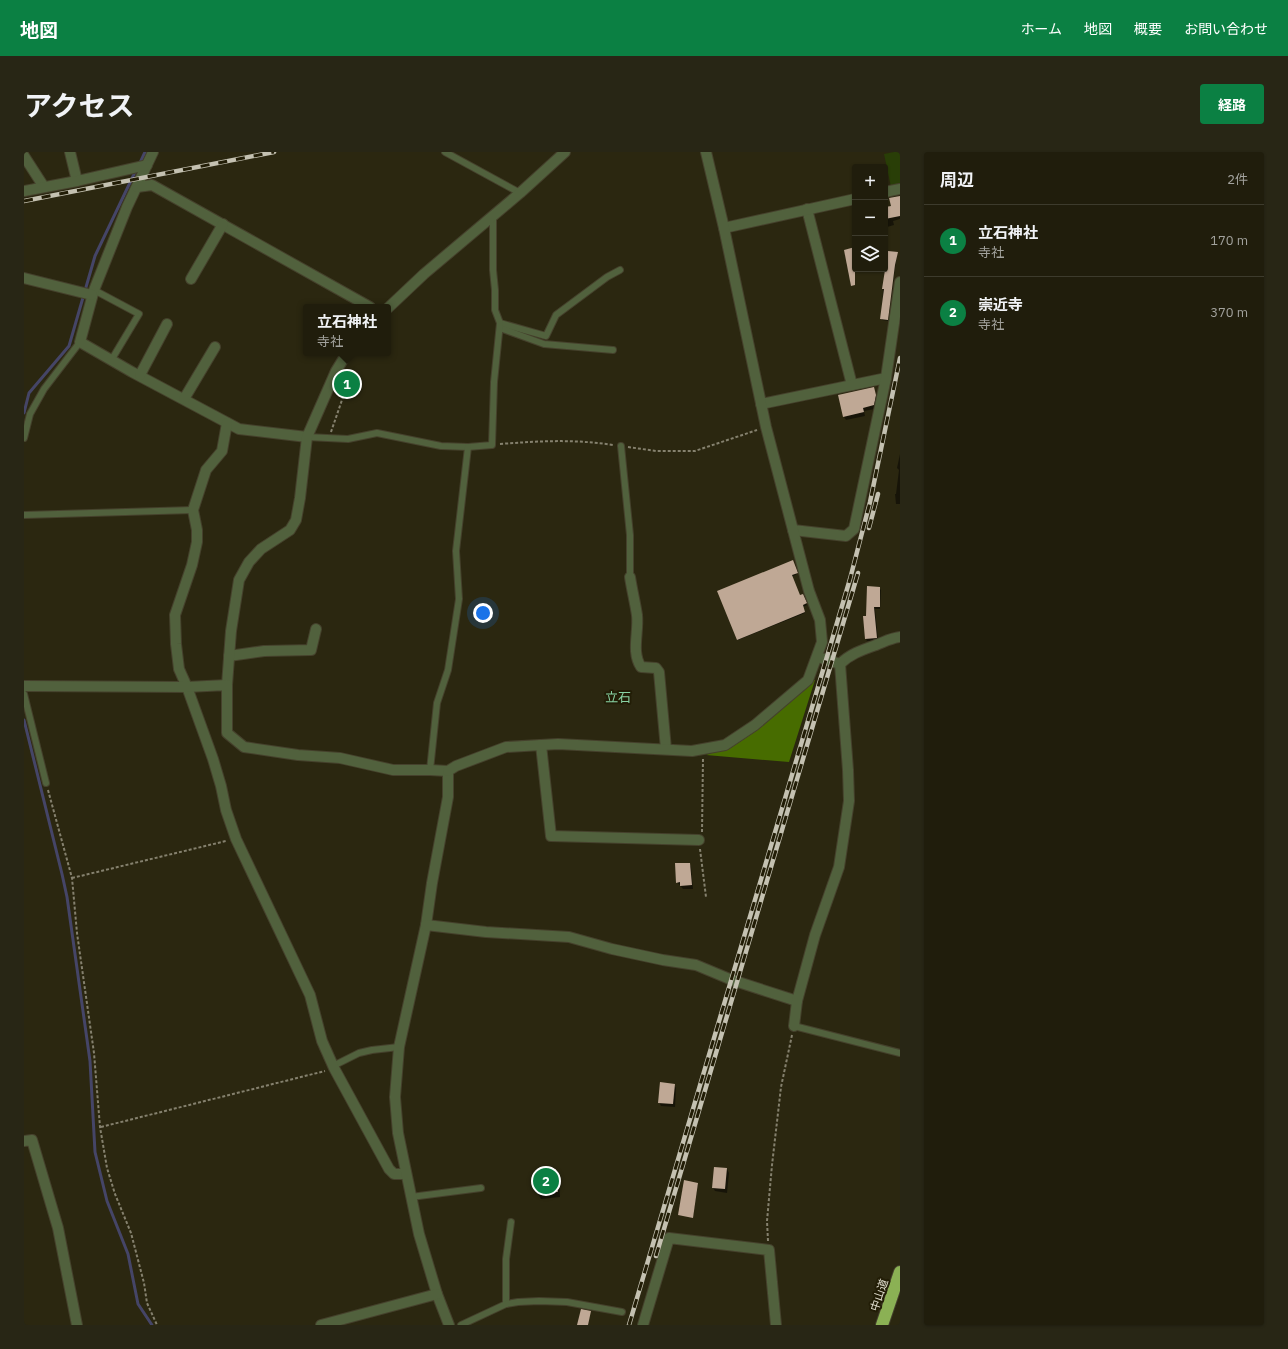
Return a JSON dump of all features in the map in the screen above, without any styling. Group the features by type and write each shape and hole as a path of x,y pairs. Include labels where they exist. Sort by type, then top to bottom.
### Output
{"highway":[{"name":"中山道","path":"882,1325 900,1272"}],"street":[{"path":"70,152 77,181"},
{"path":"153,152 128,206 93,292 80,342 239,429 307,437"},
{"path":"391,305 424,274 566,152"},
{"path":"345,356 336,371 307,437 296,520 290,530 261,549 249,562 239,580 231,631 226,685 227,733 244,747 298,755 340,758 393,770 448,771 456,766 506,747 558,744 692,751 725,745 761,720 808,680 818,657 822,642 820,620 809,591 766,426 724,228 706,152"},
{"path":"24,156 44,187"},
{"path":"24,191 147,165"},
{"path":"137,187 152,185 365,304"},
{"path":"888,191 900,189"},
{"path":"724,228 852,200"},
{"path":"807,209 852,385"},
{"path":"191,278 223,224"},
{"path":"24,278 93,292"},
{"path":"793,530 846,536 854,529 886,378 900,282"},
{"path":"140,376 167,324"},
{"path":"184,399 215,347"},
{"path":"761,404 886,378"},
{"path":"227,423 222,451 206,470 193,510 197,530 197,542 192,565 175,615 179,669 213,759 226,810 236,839 310,995 322,1041 333,1067 389,1169 394,1174 406,1174"},
{"path":"630,578 637,616 636,646 638,662 641,667 656,668 659,672 666,749"},
{"path":"229,656 264,651 311,650 316,629"},
{"path":"794,1026 796,1001 815,935 839,866 849,801 840,664 848,656 869,647 900,637"},
{"path":"818,657 840,664"},
{"path":"24,686 187,687 226,685"},
{"path":"541,745 551,836 699,840"},
{"path":"448,771 448,797 432,883 426,925 399,1047 395,1097 398,1134 419,1234 437,1294 449,1325"},
{"path":"426,925 486,932 569,937 612,949 663,960 696,965 732,980 796,1001"},
{"path":"24,1141 32,1140 58,1228 77,1325"},
{"path":"643,1325 669,1238 769,1250 776,1325"},
{"path":"321,1325 437,1294"}],"lane":[{"path":"445,152 520,193"},
{"path":"307,437 348,439 377,433 441,446 468,447 492,445 494,382 500,326 495,310 493,216"},
{"path":"500,326 546,336 556,315 607,277 620,270"},
{"path":"93,292 139,314 112,359"},
{"path":"500,326 544,344 613,350"},
{"path":"24,438 30,414 44,389 80,342"},
{"path":"621,446 630,534 630,578"},
{"path":"430,770 437,703 448,670 459,599 456,551 468,447"},
{"path":"24,515 193,510"},
{"path":"24,694 46,783"},
{"path":"794,1026 900,1053"},
{"path":"333,1067 359,1054 372,1050 399,1047"},
{"path":"411,1197 481,1188"},
{"path":"506,1304 506,1259 511,1222"},
{"path":"461,1325 506,1304 518,1302 567,1302 622,1312"}],"path":[{"path":"329,438 342,397"},
{"path":"492,445 546,441 586,441 656,451 695,451 731,440 766,426"},
{"path":"703,749 702,833 699,840 706,896"},
{"path":"46,783 72,878 84,988 94,1053 100,1127 107,1168 115,1194 131,1232 144,1283 147,1303 157,1325"},
{"path":"72,878 236,839"},
{"path":"769,1250 767,1221 772,1165 781,1088 794,1026"},
{"path":"100,1127 333,1067"}],"green space":[{"path":"900,152 900,185 891,187 888,164 886,164 884,154"},
{"path":"811,680 815,680 789,762 706,755 741,741"}],"building":[{"path":"900,196 900,216 888,218 888,206 891,206 889,198"},
{"path":"852,248 852,272 855,272 855,285 851,286 844,250"},
{"path":"888,251 898,252 888,320 880,319 884,289 882,289 885,272 888,272"},
{"path":"345,373 355,377 348,396 338,392"},
{"path":"874,387 876,395 874,405 863,408 864,412 843,417 838,395"},
{"path":"793,560 798,573 792,575 800,595 803,594 807,603 803,605 805,612 737,640 717,591"},
{"path":"867,586 880,587 880,607 874,607 877,638 865,639 863,616 866,616"},
{"path":"675,863 690,863 692,885 680,886 680,882 676,883"},
{"path":"660,1082 675,1084 673,1104 658,1103"},
{"path":"714,1167 727,1168 725,1189 712,1188"},
{"path":"556,1169 558,1192 537,1193 535,1171"},
{"path":"684,1180 698,1183 693,1218 678,1215"},
{"path":"581,1309 591,1311 588,1325 577,1325"}],"waterway":[{"path":"139,165 145,152"},
{"path":"24,413 29,393 69,346 95,256 136,170"},
{"path":"24,720 67,897 90,1061 95,1152 107,1201 128,1254 138,1304 152,1325"}],"railway":[{"path":"24,201 274,152"},
{"path":"629,1325 850,579 870,502 900,358"},
{"path":"869,528 878,494"},
{"path":"656,1256 858,573"}],"place":[{"name":"立石神社","path":"347,384"},
{"name":"崇近寺","path":"546,1181"}],"district":[{"name":"立石","path":"618,697"}]}
